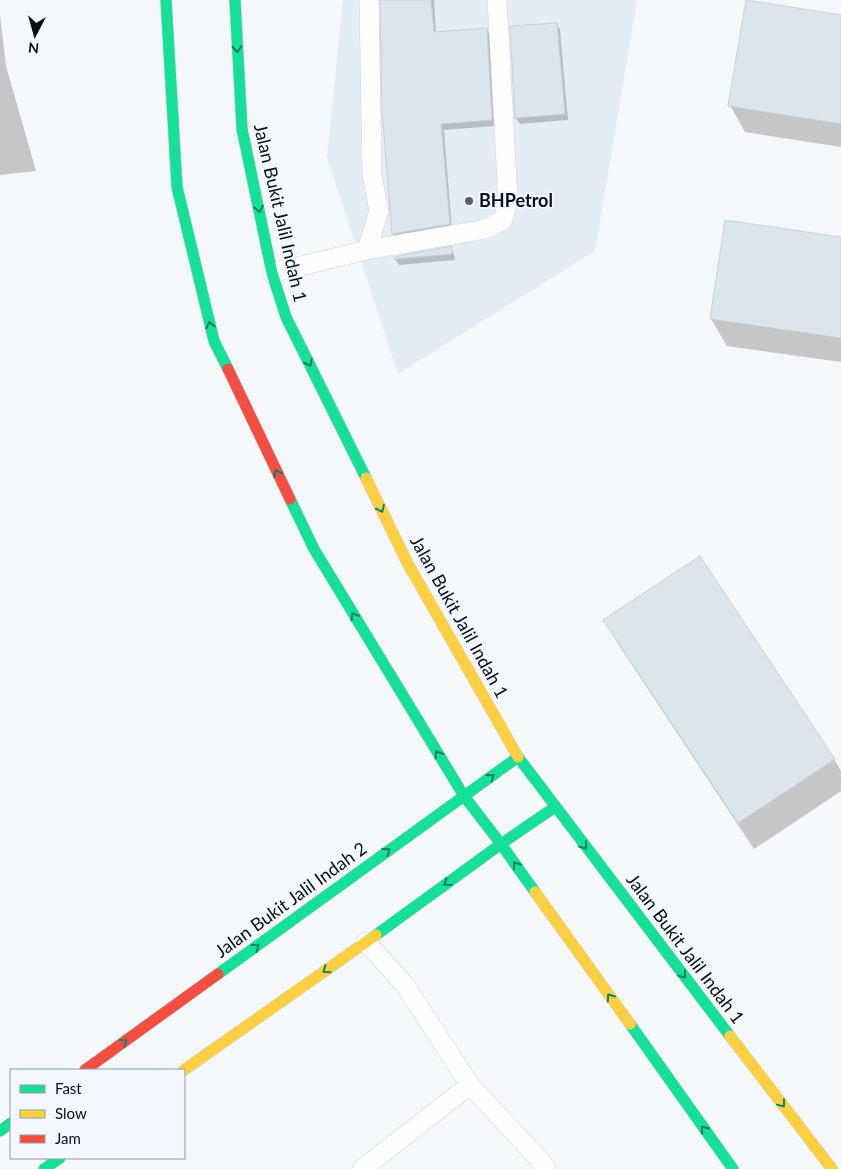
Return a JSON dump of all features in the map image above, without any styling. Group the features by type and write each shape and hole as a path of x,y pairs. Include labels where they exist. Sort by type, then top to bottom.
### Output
{"street":[{"path":"166,0 177,187 214,341 314,549 464,796 501,844 733,1169"},
{"name":"Jalan Bukit Jalil Indah 1","path":"235,0 242,129 272,273 286,317 408,564 518,758 832,1169"},
{"name":"Jalan Bukit Jalil Indah 2","path":"85,1069 518,758"},
{"path":"185,1069 554,807"},
{"path":"44,1169 59,1159"}],"lane":[{"path":"367,250 379,211 372,175 369,0"},
{"path":"272,273 367,250 486,229 503,220 508,200 497,0"},
{"path":"366,942 404,984 470,1085 540,1160 546,1169"},
{"path":"362,1169 470,1085"}],"shaded area":[{"path":"343,0 637,0 595,251 398,374 327,157"}],"building":[{"path":"380,0 431,0 434,32 487,28 492,120 441,124 450,224 392,234 382,111"},
{"path":"746,0 841,15 841,124 728,106"},
{"path":"557,23 565,114 515,118 510,26"},
{"path":"725,220 841,237 841,338 710,319"},
{"path":"452,246 452,254 394,259 394,257"},
{"path":"700,556 835,759 738,823 603,620"}],"traffic: fast":[{"path":"166,0 177,187 214,341 228,369"},
{"path":"235,0 242,129 272,273 286,317 366,478"},
{"path":"290,499 314,549 464,796 535,892"},
{"path":"518,757 730,1036"},
{"path":"218,974 518,757"},
{"path":"376,935 555,807"},
{"path":"630,1024 733,1169"},
{"path":"0,1131 10,1124"},
{"path":"44,1169 59,1159"}],"traffic: slow":[{"path":"366,478 408,564 518,757"},
{"path":"535,892 630,1024"},
{"path":"185,1069 376,935"},
{"path":"730,1036 832,1169"}],"traffic: jam":[{"path":"228,369 290,499"},
{"path":"86,1069 218,974"}],"place":[{"name":"BHPetrol","path":"469,201"}]}
